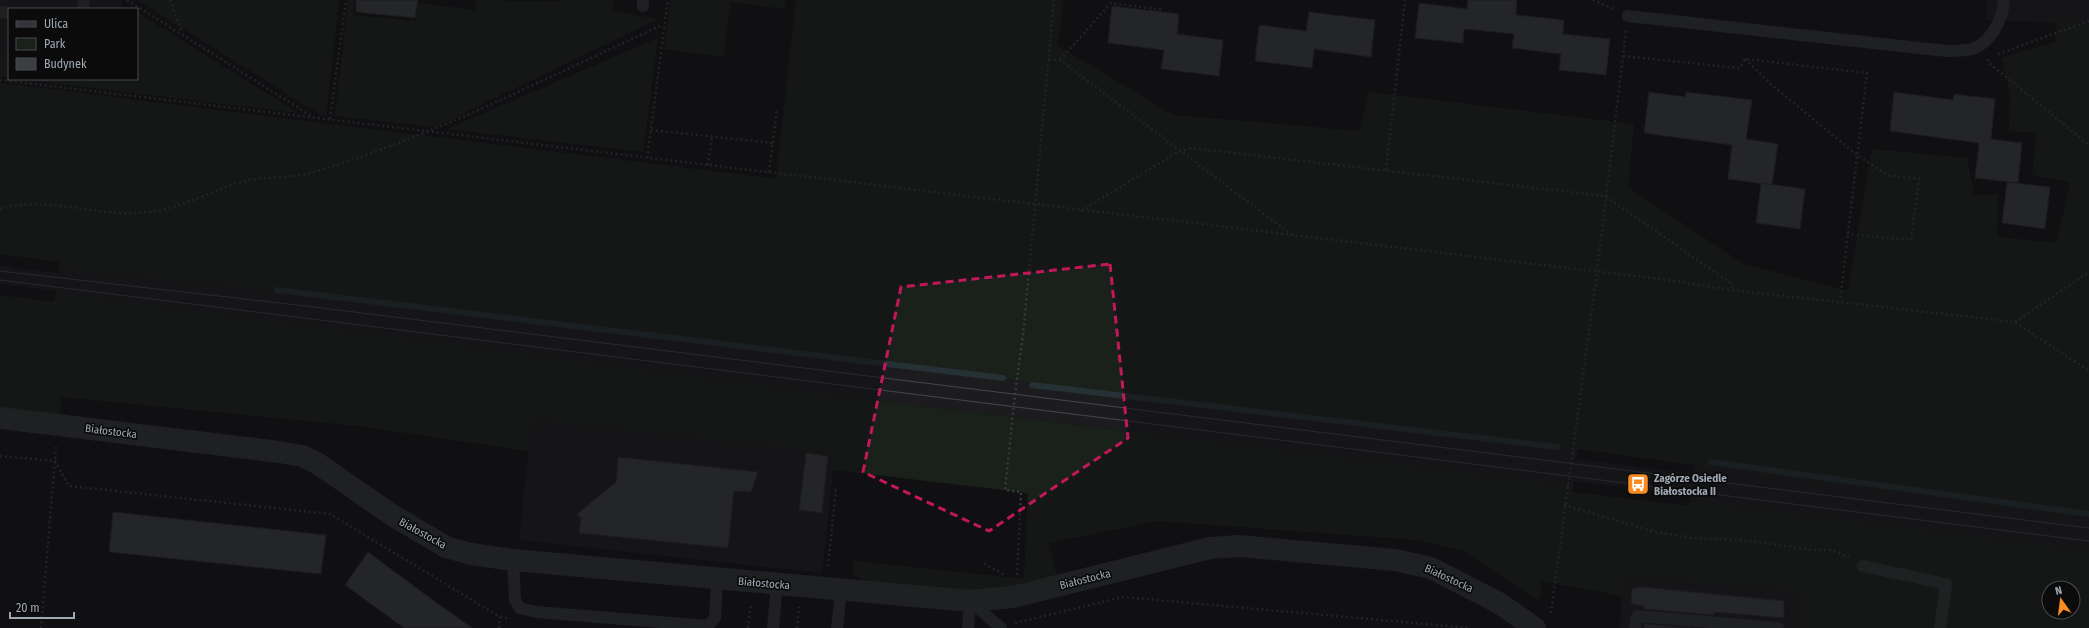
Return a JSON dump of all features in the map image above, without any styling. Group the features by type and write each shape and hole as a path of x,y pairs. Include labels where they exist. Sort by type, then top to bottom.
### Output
{"street":[{"name":"Białostocka","path":"0,418 302,456 317,463 392,515 446,547 471,554 513,560 778,585 970,601 1013,596 1210,548 1239,546 1395,560 1430,568 1542,623"}],"lane":[{"path":"1628,16 1947,52 1972,49 1990,37 1998,23 2004,0"},
{"path":"513,560 515,600 520,608 536,612 708,626 715,618 717,579"},
{"path":"1863,566 1946,584 1940,628"},
{"path":"773,628 778,585"},
{"path":"833,589 837,628"},
{"path":"970,601 1001,628"},
{"path":"968,628 970,601"},
{"path":"1635,628 1637,616 1778,628"}],"path":[{"path":"127,0 314,117"},
{"path":"170,0 182,35"},
{"path":"330,119 346,0"},
{"path":"647,158 668,0"},
{"path":"1016,581 1021,492 1005,490 1023,335 1054,0"},
{"path":"1386,170 1405,0"},
{"path":"1542,623 1552,612 1564,505 1568,486 1597,272 1628,16 1593,0"},
{"path":"1060,60 1111,3 1164,10"},
{"path":"2089,21 1987,58 1989,64 2089,145"},
{"path":"0,210 34,205 87,208 119,214 157,211 216,190 251,180 296,176 341,164 432,131 660,26"},
{"path":"1623,56 1740,68 1745,59"},
{"path":"1049,59 1060,60 1296,237"},
{"path":"1745,59 1773,86 1857,155 1887,175 1919,180 1911,240 1847,234"},
{"path":"1745,59 1867,73 1840,301"},
{"path":"0,80 769,172 1035,206 1597,272 1732,290 1840,301 2015,322 2089,371"},
{"path":"769,172 776,108"},
{"path":"651,130 773,143"},
{"path":"708,165 712,136"},
{"path":"1080,211 1182,150 1191,148 1605,196 1732,284 1732,290"},
{"path":"2015,322 2089,272"},
{"path":"41,628 58,425"},
{"path":"1572,453 1577,454"},
{"path":"0,456 55,461"},
{"path":"55,461 69,486 330,514 500,617 508,618"},
{"path":"1568,486 1573,486"},
{"path":"833,589 836,489"},
{"path":"1564,505 1659,533 1690,538 1743,540 1813,550 1831,550 1863,566"},
{"path":"984,564 1010,578"},
{"path":"1001,628 1123,597 1464,626 1470,628"},
{"path":"499,628 500,617"}],"highlighted area":[{"path":"1110,264 1128,438 989,531 863,472 901,287"}],"shaded area":[{"path":"0,0 122,0 121,8 8,8 8,54 0,53"},
{"path":"1987,0 2089,0 2089,24 1986,20"},
{"path":"0,266 58,273 69,270 271,290 1010,380 1447,431 1578,448 1576,459 1693,474 1695,463 2089,519 2089,551 1690,501 1690,495 1574,481 1573,486 897,403 56,292 0,284"},
{"path":"532,420 835,453 822,573 519,540"},
{"path":"1623,576 1799,592 1796,628 1620,628"}],"green space":[{"path":"137,0 339,0 326,116 321,115"},
{"path":"348,0 354,0 353,15 416,21 418,3 475,10 477,0 561,2 561,0 614,0 612,11 658,19 435,127 335,116"},
{"path":"671,0 785,0 784,9 731,2 723,57 664,49"},
{"path":"796,0 1064,0 1057,45 1173,115 1359,131 1369,92 1634,124 1628,187 1744,264 1848,291 1872,149 1967,158 1974,195 1998,195 1997,237 2057,243 2070,182 2032,175 2037,133 2009,131 2010,95 2002,58 2055,42 2057,22 2089,24 2089,519 1447,431 1010,380 271,290 69,270 58,272 59,262 0,254 0,83 776,179"},
{"path":"138,13 298,113 26,80 138,80"},
{"path":"658,38 643,152 447,129"},
{"path":"0,53 8,54 8,78 0,77"},
{"path":"56,292 897,403 1573,486 1572,492 1689,506 1690,501 2089,551 2089,628 1796,628 1799,592 1623,576 1622,596 1542,581 1539,600 1465,551 1417,540 1158,521 1048,543 1057,575 1014,589 976,594 867,583 854,574 853,561 1024,579 1028,493 833,470 835,453 533,420 529,451 358,426 62,397 60,416 0,409 0,295 54,302"}],"building":[{"path":"356,0 418,0 415,18 356,12"},
{"path":"1468,0 1517,0 1516,15 1564,20 1563,34 1610,39 1606,75 1559,70 1561,54 1512,48 1514,34 1464,29 1463,43 1415,38 1419,3 1467,9"},
{"path":"1112,6 1179,14 1177,34 1223,40 1219,76 1161,69 1164,50 1108,43"},
{"path":"1309,12 1375,20 1371,57 1314,49 1312,68 1255,61 1259,25 1306,31"},
{"path":"1649,92 1685,97 1686,92 1752,100 1746,139 1778,144 1772,185 1728,179 1732,145 1644,133"},
{"path":"1894,92 1953,100 1954,94 1995,99 1991,139 2022,143 2018,183 1975,178 1979,143 1890,131"},
{"path":"2007,182 2050,187 2045,229 2002,223"},
{"path":"1761,183 1805,189 1800,229 1756,223"},
{"path":"806,453 828,456 822,513 799,510"},
{"path":"618,457 758,472 751,492 734,491 728,548 579,533 581,518 577,514 616,482"},
{"path":"113,512 326,535 321,574 109,552"},
{"path":"368,552 472,628 404,628 345,585"},
{"path":"1642,587 1784,601 1784,618 1714,612 1714,615 1644,609 1644,606 1631,604 1632,589"},
{"path":"1644,624 1690,628 1644,628"}],"waterway":[{"path":"277,290 1003,378"},
{"path":"1032,385 1558,447"},
{"path":"1711,462 2089,514"}],"tram line":[{"path":"0,271 306,306 2089,528"},
{"path":"0,280 2089,541"}],"place":[{"name":"Zagórze Osiedle Białostocka II","path":"1638,484"}]}
